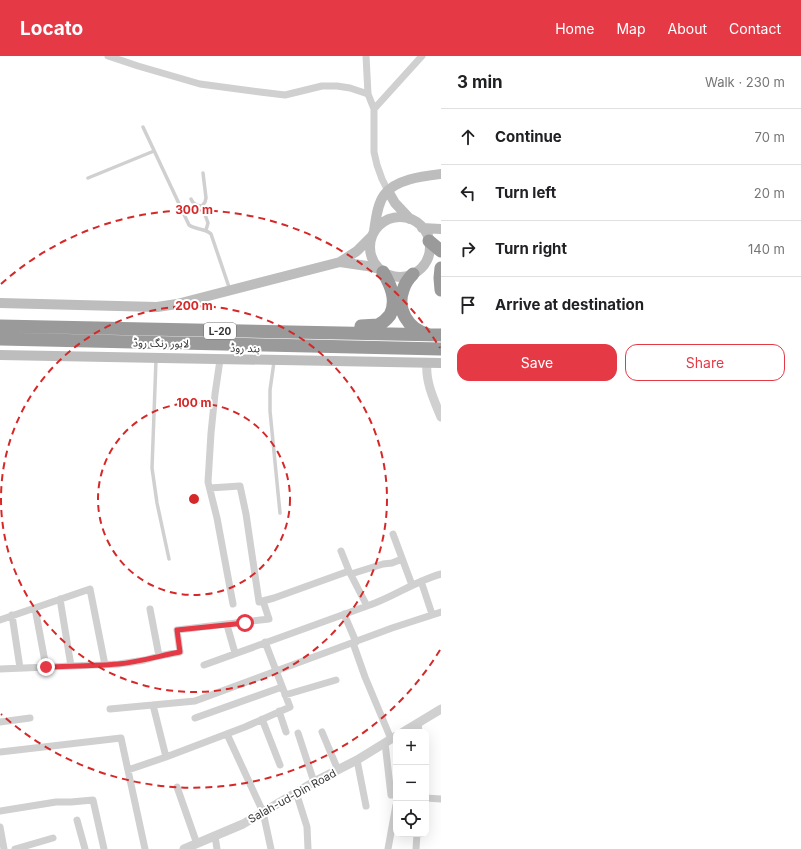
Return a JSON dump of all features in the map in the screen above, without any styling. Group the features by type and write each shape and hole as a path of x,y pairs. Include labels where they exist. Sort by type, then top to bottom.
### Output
{"highway":[{"path":"441,268 441,290"},
{"path":"184,330 229,325 378,325 390,315 393,301 391,286 381,270"},
{"path":"413,274 405,284 401,301 406,319 414,328 425,334 436,335"},
{"name":"لاہور رنگ روڈ","path":"0,326 436,335"},
{"name":"لاہور رنگ روڈ","path":"0,339 441,349"}],"main road":[{"path":"381,270 374,262 370,254 370,245 379,206 384,195 399,184 418,178 441,174"},
{"path":"388,191 400,209 410,219"},
{"path":"0,303 157,307 177,304 340,262 357,251 383,222 394,218 402,217 415,221 428,236 435,248 422,267 413,274 405,276 390,275 381,270 366,266 340,262"},
{"path":"422,228 441,229"},
{"name":"بند روڈ","path":"0,356 441,363"}],"street":[{"path":"108,56 200,84 285,95 322,86 337,86 350,88 368,96"},
{"path":"366,56 368,96 373,111 374,152 382,179 388,191"},
{"path":"373,111 422,56"},
{"path":"220,360 211,433 208,482 217,518 233,604"},
{"path":"427,363 426,369 428,380 441,417"},
{"path":"210,488 240,486 246,514 259,602 350,572 392,563 402,559"},
{"path":"392,534 412,585"},
{"path":"341,551 367,606"},
{"path":"204,665 376,603 412,585 441,574"},
{"path":"421,581 432,614"},
{"path":"0,620 90,589 105,665"},
{"path":"60,599 72,666"},
{"path":"0,669 119,664 180,652 177,630 269,619 263,601"},
{"path":"35,608 46,667"},
{"path":"150,609 159,656"},
{"path":"110,709 195,700 441,612"},
{"path":"344,614 365,677 391,740 391,795 393,795"},
{"path":"12,616 20,668"},
{"path":"227,625 236,653"},
{"path":"128,770 246,727 290,706 265,642"},
{"path":"285,695 336,680"},
{"path":"195,718 282,687"},
{"path":"153,705 166,757"},
{"path":"279,711 286,732"},
{"path":"418,728 440,711"},
{"path":"0,722 30,718"},
{"path":"262,719 280,765"},
{"path":"322,732 338,770"},
{"path":"298,733 314,782"},
{"path":"227,734 263,812 271,849"},
{"path":"0,752 121,738 145,849"},
{"name":"Salah-ud-Din Road","path":"184,849 243,824 296,792 357,760 391,740"},
{"path":"357,760 366,806"},
{"path":"177,787 197,844"},
{"path":"296,792 307,827 308,849"},
{"path":"429,798 441,798"},
{"path":"0,811 50,803 93,800 104,849"},
{"path":"77,820 85,849"},
{"path":"388,849 393,822"},
{"path":"0,827 2,845"},
{"path":"215,836 217,849"},
{"path":"416,849 417,837"},
{"path":"15,849 53,838"}],"lane":[{"path":"143,127 189,225 206,230 211,234 230,291"},
{"path":"88,178 154,151"},
{"path":"202,206 206,198 203,173"},
{"path":"191,199 192,202 198,206 202,206"},
{"path":"202,206 208,219 208,226 206,230"},
{"path":"156,358 152,468 157,503 169,559"},
{"path":"274,361 270,390 270,411 280,513"}],"route":[{"path":"46,667 119,664 145,660 180,652 177,630 245,623"}]}
